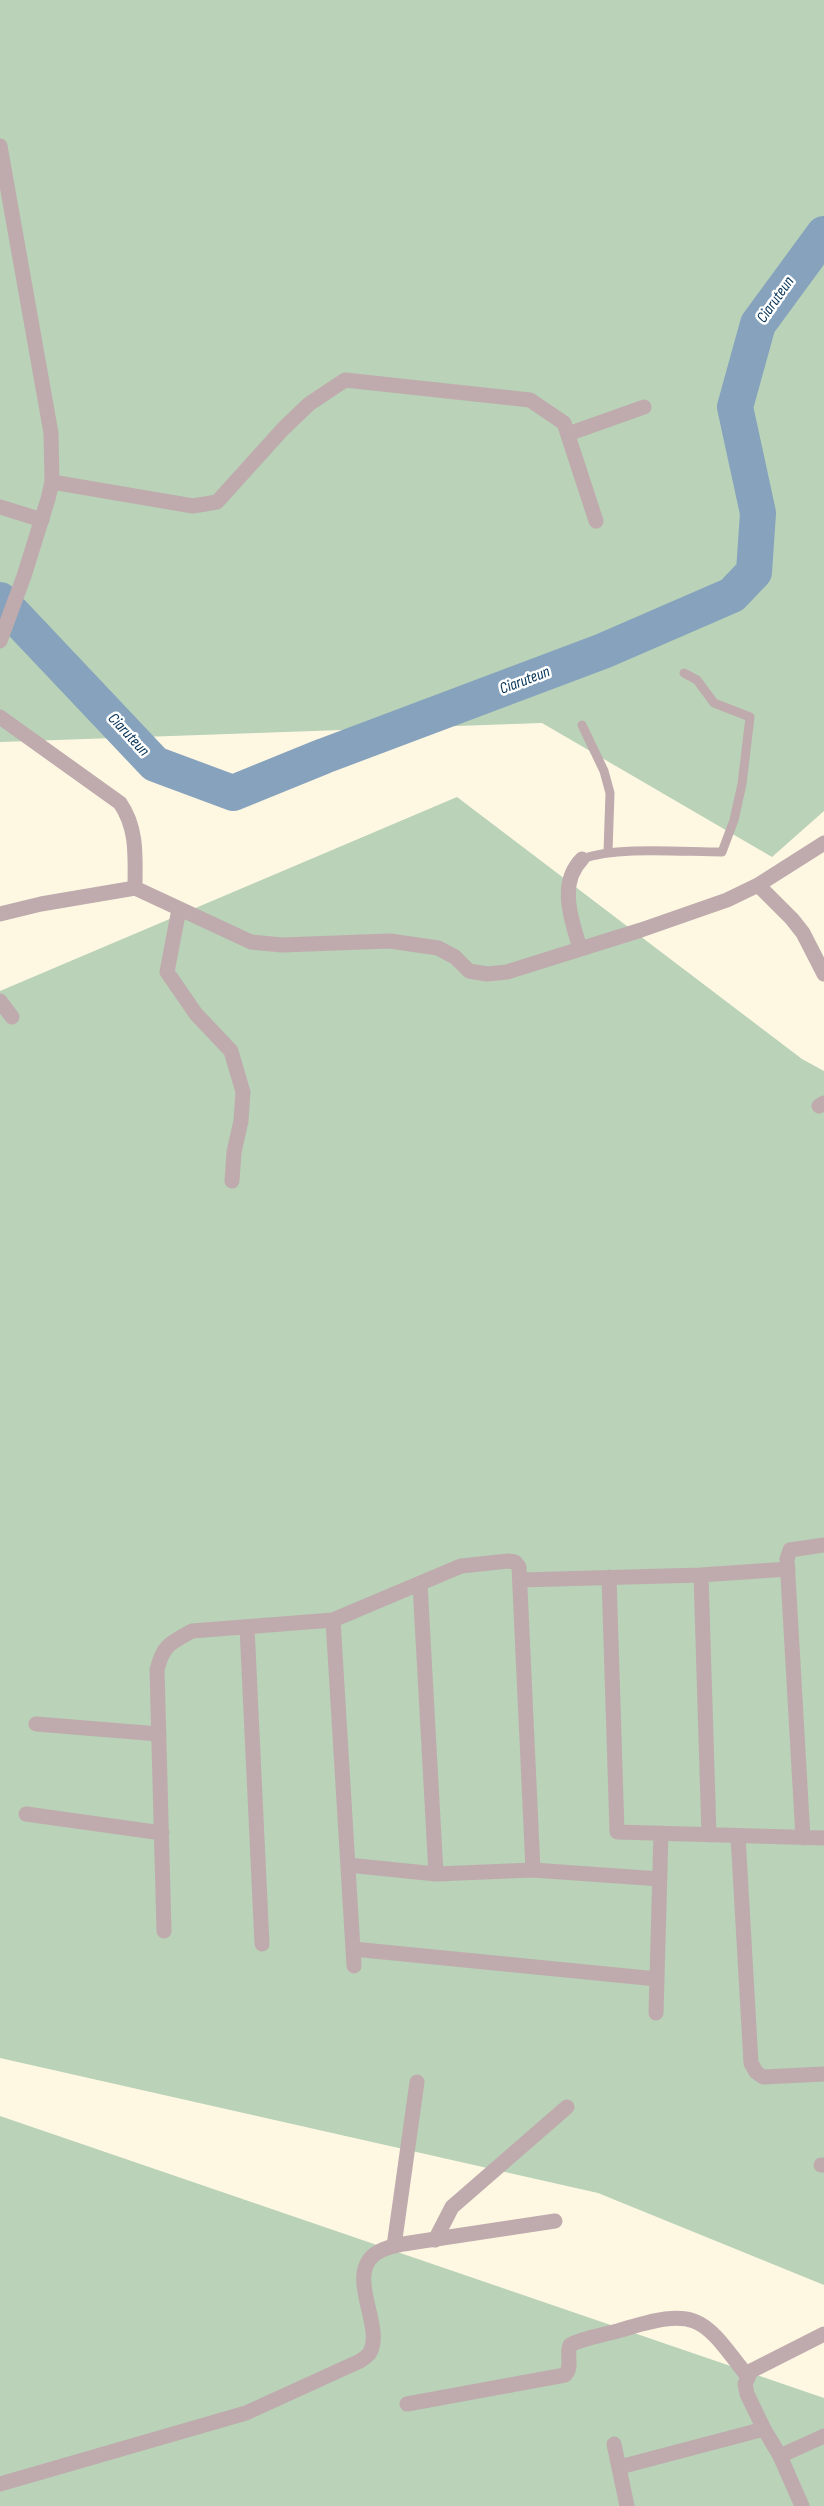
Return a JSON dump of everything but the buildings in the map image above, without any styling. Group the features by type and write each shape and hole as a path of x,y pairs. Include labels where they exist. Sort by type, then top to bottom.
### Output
{"street":[{"path":"0,146 51,433 52,482 24,576 0,641"},
{"path":"52,482 193,506 217,502 303,410 345,380 530,400 564,423 596,521"},
{"path":"568,434 644,407"},
{"path":"0,507 42,520"},
{"path":"0,717 120,803 128,816 132,829 135,888"},
{"path":"0,914 41,904 135,888 158,897 179,909 251,942 282,945 390,941 438,948 455,956 469,971 487,974 507,972 650,927 728,900 758,885 824,843"},
{"path":"580,948 568,908 572,869 582,859"},
{"path":"758,885 792,918 803,933 824,974"},
{"path":"179,909 167,972 196,1014 231,1051 243,1092 241,1121 234,1152 232,1181"},
{"path":"0,1001 12,1017"},
{"path":"803,1838 787,1559 790,1550 824,1545"},
{"path":"164,1931 157,1670 161,1654 171,1642 192,1631 333,1620 460,1566 508,1561 515,1562 519,1567 533,1870"},
{"path":"520,1580 701,1575 788,1569"},
{"path":"701,1575 709,1835"},
{"path":"610,1577 617,1832 824,1838"},
{"path":"420,1584 436,1874"},
{"path":"333,1620 354,1966"},
{"path":"247,1627 262,1944"},
{"path":"36,1724 159,1734"},
{"path":"26,1814 162,1833"},
{"path":"656,2013 661,1833"},
{"path":"738,1836 751,2063 756,2072 763,2077 824,2074"},
{"path":"348,1864 436,1874 533,1870 660,1878"},
{"path":"353,1949 657,1979"},
{"path":"394,2246 417,2082"},
{"path":"435,2240 452,2207 567,2108"},
{"path":"0,2484 246,2413 360,2361 369,2354 372,2344 372,2329 365,2294 366,2270 375,2254 394,2246 555,2221"},
{"path":"407,2404 565,2375 569,2369 568,2351 570,2345 664,2319 692,2320 711,2330 722,2341 748,2377"},
{"path":"802,2506 780,2456 764,2429 745,2384 751,2371 824,2334"},
{"path":"620,2467 764,2429"},
{"path":"780,2456 824,2436"},
{"path":"614,2444 627,2506"}],"lane":[{"path":"582,859 608,852 722,852 734,820 742,784 750,717 714,703 697,680 684,673"},
{"path":"582,725 604,771 610,793 608,852"}],"green space":[{"path":"0,0 824,0 824,811 772,857 542,723 0,742"},
{"path":"457,797 802,1059 824,1071 824,2285 598,2193 0,2058 0,991"},
{"path":"0,2116 824,2398 824,2506 0,2506"}],"waterway":[{"name":"Ciaruteun","path":"0,600 155,764 233,793 324,756 603,651 732,595 754,572 758,513 735,407 758,324 824,234"}]}
